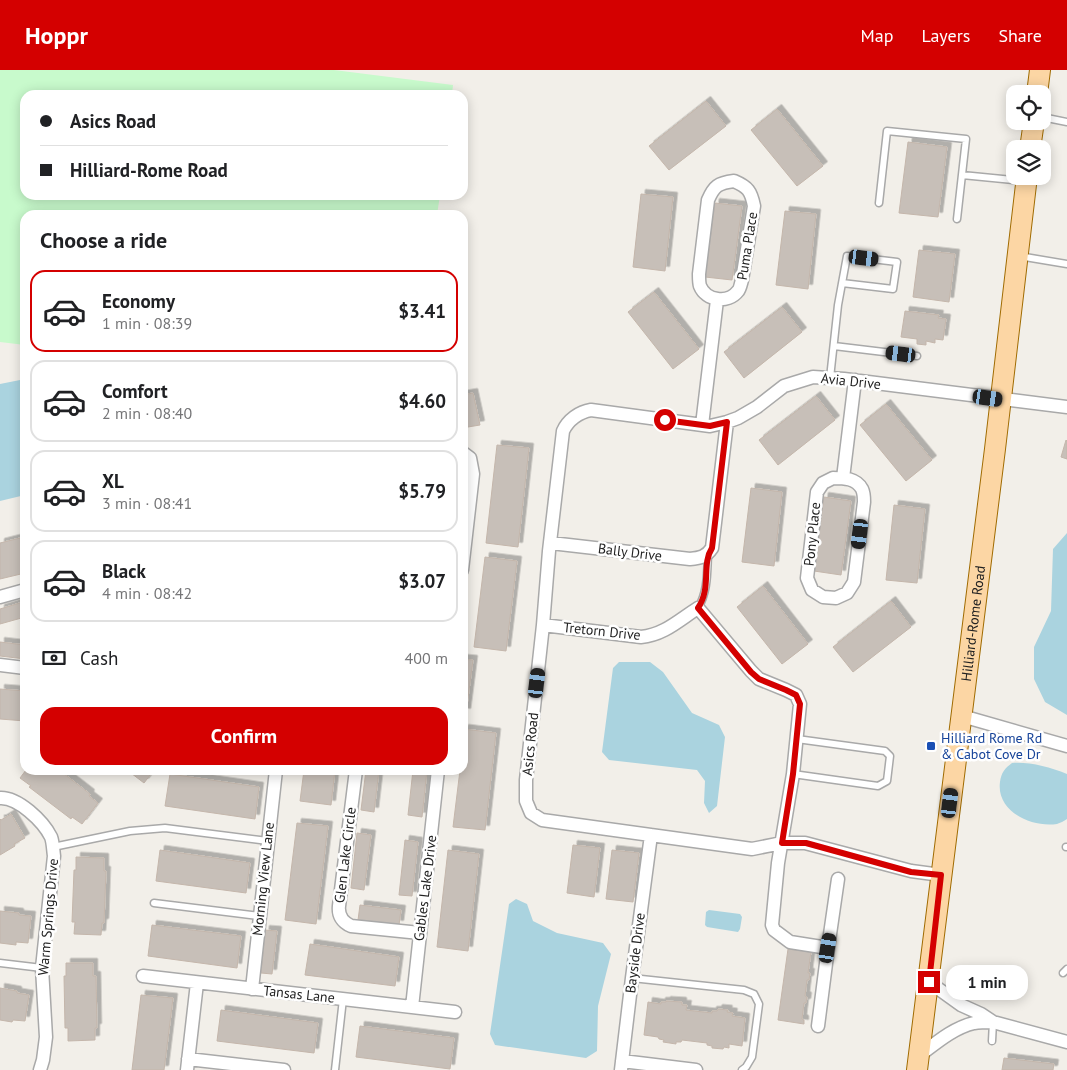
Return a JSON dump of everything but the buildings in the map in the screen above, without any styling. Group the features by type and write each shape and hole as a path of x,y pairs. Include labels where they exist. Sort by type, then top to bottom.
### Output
{"main road":[{"path":"1038,85 1040,70"},
{"name":"Hilliard-Rome Road","path":"919,1063 1026,185"}],"street":[{"name":"Puma Place","path":"734,181 744,185 752,194 754,206 742,280 738,291 729,298 717,300 707,295 700,286 699,274 708,200 712,189 722,182 734,181"},
{"path":"702,425 717,300"},
{"name":"Avia Drive","path":"727,422 757,407 784,386 813,377 855,380 1067,407"},
{"path":"844,478 855,380"},
{"name":"Asics Road","path":"727,422 710,426 591,410 584,411 566,424 563,432 526,780 526,801 531,813 542,820 752,849 782,843 806,843 911,872 941,875"},
{"path":"708,554 712,548 727,422"},
{"path":"468,456 470,458 473,474 468,518"},
{"name":"Pony Place","path":"833,478 844,478 855,481 863,490 864,502 854,582 847,593 836,598 823,597 812,590 807,578 817,492 823,483 833,478"},
{"name":"Bally Drive","path":"551,542 690,559 708,554"},
{"path":"0,597 20,591"},
{"path":"698,608 751,672 759,679 796,695 800,704 793,774 778,863 772,925 774,930 790,942 828,948"},
{"name":"Tretorn Drive","path":"543,625 641,637 652,636 664,632 698,608"},
{"path":"0,665 20,667"},
{"path":"962,716 1067,746"},
{"name":"Morning View Lane","path":"252,989 275,775"},
{"name":"Glen Lake Circle","path":"355,775 339,906 340,916 345,923 351,926 420,933"},
{"name":"Gables Lake Drive","path":"412,1007 437,775"},
{"name":"Warm Springs Drive","path":"0,798 6,797 23,805 46,828 52,839 54,856 42,968 46,1037 40,1070"},
{"name":"Bayside Drive","path":"622,1066 651,835"},
{"path":"818,1026 838,879"},
{"name":"Tansas Lane","path":"144,976 455,1012"},
{"path":"929,982 961,1005 993,1022"},
{"path":"196,983 188,1064 284,1070"},
{"path":"919,1063 949,1034 961,1027 974,1023 993,1022 1067,1042"},
{"path":"622,1066 696,1070"}],"lane":[{"path":"1051,118 1067,122"},
{"path":"879,203 886,131 966,139 957,219"},
{"path":"962,175 1006,178"},
{"path":"830,378 842,283 847,256 897,262 893,289 842,283"},
{"path":"1018,256 1067,264"},
{"path":"834,346 917,356"},
{"path":"698,608 706,590 708,554"},
{"path":"793,774 878,786 887,781 890,756 885,751 797,739"},
{"path":"53,847 130,831 164,828 268,840"},
{"path":"154,902 259,916"},
{"path":"0,963 42,968"},
{"path":"632,978 744,990 754,994 759,1004 752,1057 742,1070"},
{"path":"335,1070 343,999"},
{"path":"992,1041 993,1022"}],"green space":[{"path":"0,70 334,70 453,85 452,90 20,90 20,200 439,200 438,210 20,210 20,344 0,342"}],"water":[{"path":"20,380 20,496 0,501 0,384"},
{"path":"1067,533 1067,715 1045,702 1034,679 1034,647 1051,611 1053,549"},
{"path":"619,662 650,662 663,672 692,713 719,725 725,737 717,806 709,813 704,803 705,781 697,770 609,760 602,752 613,668"},
{"path":"1012,763 1026,763 1067,774 1067,819 1057,824 1047,825 1026,820 1009,809 1000,792 1000,782 1004,771"},
{"path":"516,899 527,904 533,921 557,933 603,943 611,954 598,1006 597,1051 586,1058 495,1045 490,1034 509,904"},
{"path":"709,910 740,914 742,917 738,932 707,927 705,925 706,912"}],"place":[{"name":"Hilliard Rome Rd & Cabot Cove Dr","path":"931,746"}],"route":[{"path":"665,420 710,426 727,422 712,548 708,554 706,590 698,608 751,672 759,679 796,695 800,704 793,774 782,843 806,843 911,872 941,875 929,982"}]}
